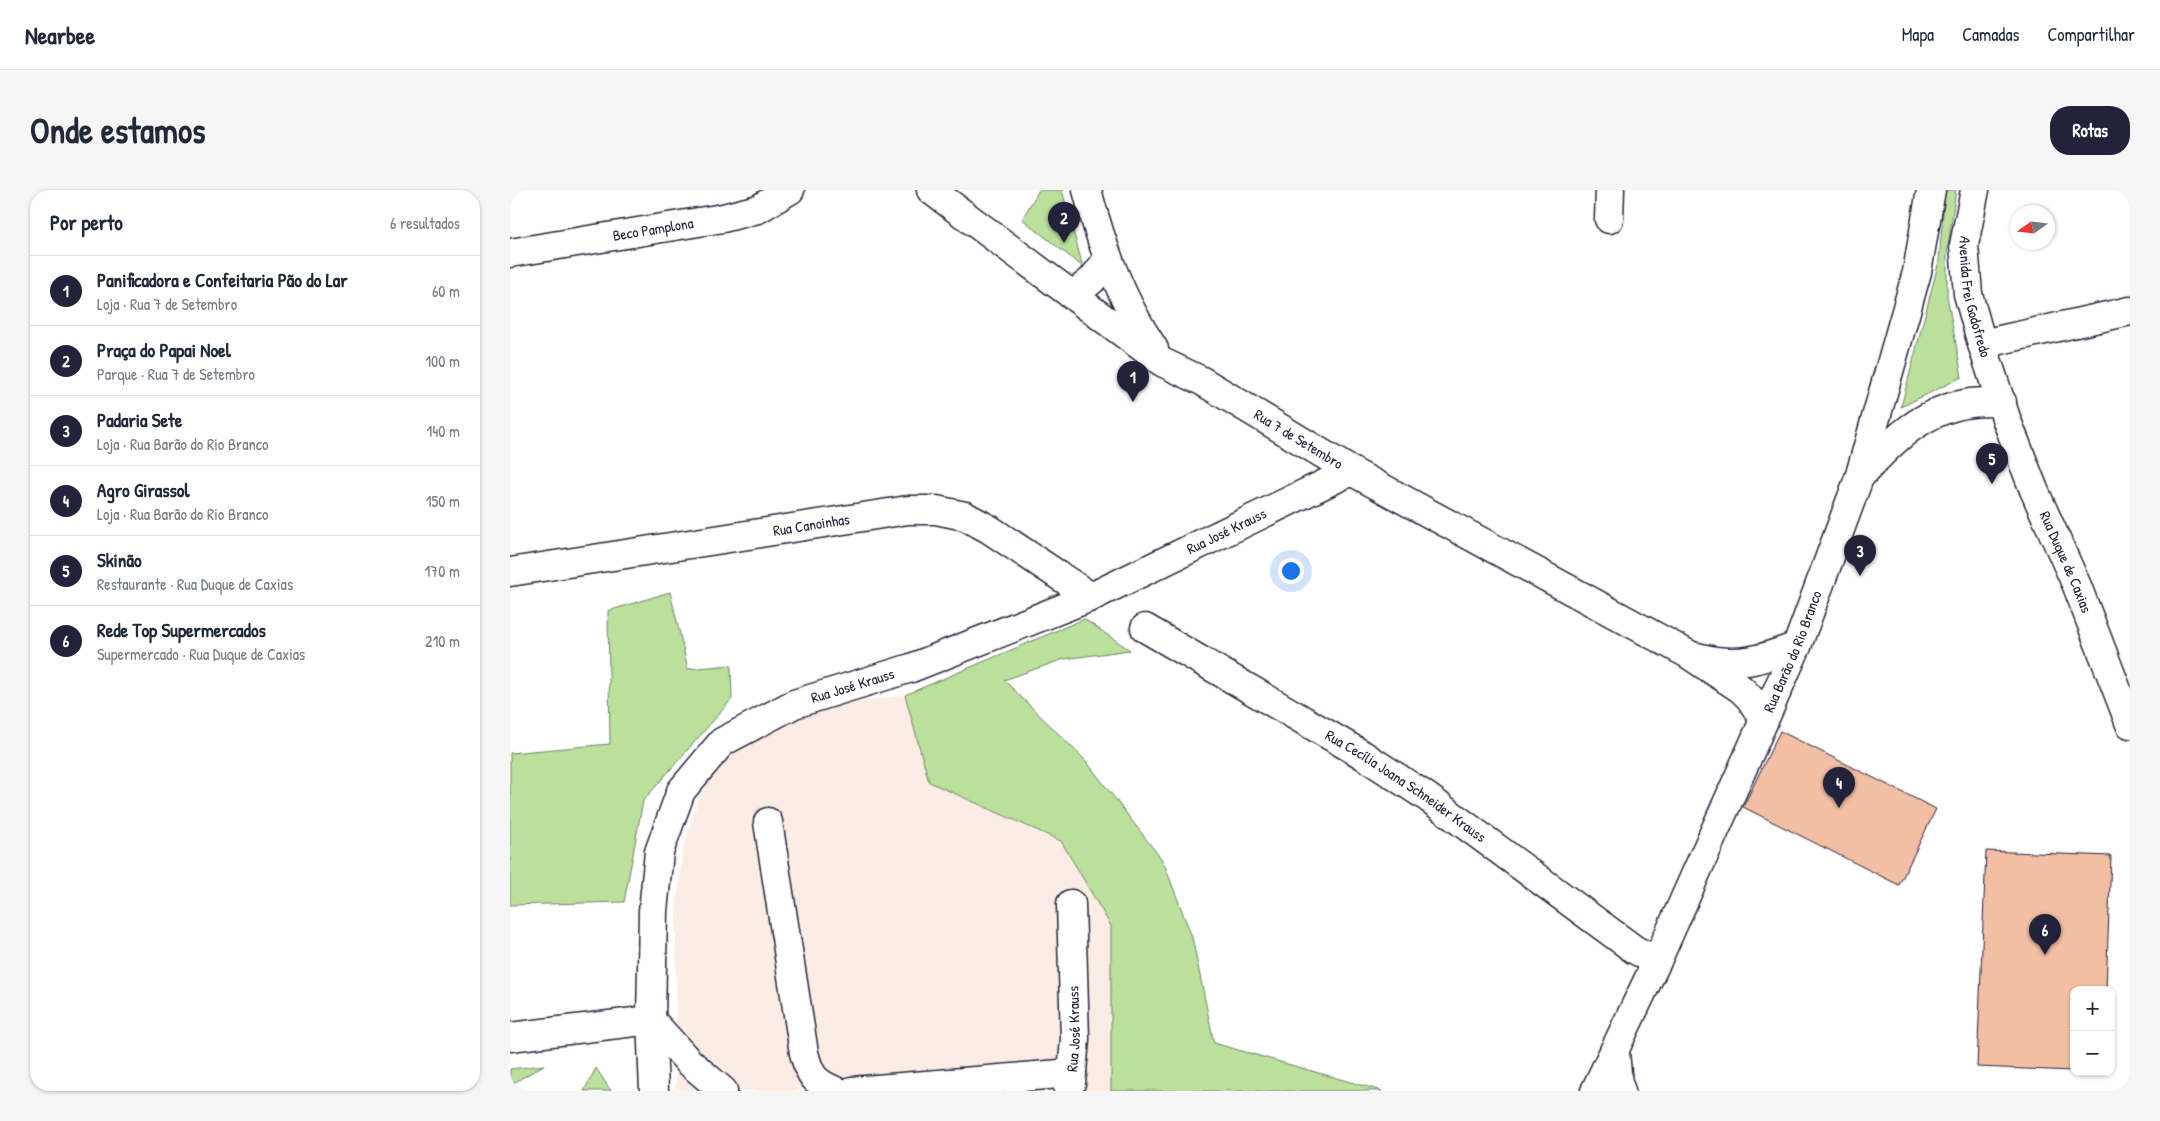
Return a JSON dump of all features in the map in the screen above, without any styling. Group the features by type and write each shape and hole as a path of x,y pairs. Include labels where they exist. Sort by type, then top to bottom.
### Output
{"street":[{"name":"Beco Pamplona","path":"510,253 723,218 758,209 790,190"},
{"name":"Rua 7 de Setembro","path":"931,190 1162,362 1202,381 1350,471 1688,654 1741,689 1750,698 1764,720"},
{"path":"1087,190 1108,259 1123,298 1140,330 1162,362"},
{"path":"1609,220 1610,190"},
{"name":"Rua Barão do Rio Branco","path":"1595,1091 1657,960 1797,646 1859,478 1917,272 1931,190"},
{"name":"Avenida Frei Godofredo","path":"1975,190 1964,245 1968,294 1982,344 2002,402"},
{"path":"1072,295 1092,280 1108,259"},
{"path":"1982,344 2130,311"},
{"path":"1859,478 1887,446 1915,423 1938,412 1970,403 2002,402"},
{"name":"Rua Duque de Caxias","path":"2002,402 2034,490 2080,595 2130,724"},
{"name":"Rua José Krauss","path":"654,1091 651,1020 652,911 659,852 681,791 722,742 794,704 911,668 1091,597 1350,471"},
{"name":"Rua Canoinhas","path":"510,572 908,510 936,510 965,516 989,529 1091,597"},
{"name":"Rua Cecília Joana Schneider Krauss","path":"1145,628 1363,755 1427,797 1635,950 1657,960"},
{"name":"Rua 7 de Setembro","path":"1688,654 1715,662 1748,662 1797,646"},
{"path":"768,822 804,1053 809,1072 820,1084 836,1091"},
{"name":"Rua José Krauss","path":"1070,1082 1075,1039 1071,904"},
{"path":"510,1037 651,1020 689,1062 723,1091"},
{"path":"1615,1052 1618,1083 1621,1091"},
{"path":"852,1091 1070,1082"}],"shaded area":[{"path":"905,695 929,782 1061,841 1111,926 1111,1091 676,1091 676,914 682,855 697,802 733,744 805,709"}],"green space":[{"path":"1039,190 1062,190 1083,267 1022,219"},
{"path":"1945,190 1956,190 1947,254 1947,296 1962,377 1901,407 1939,261"},
{"path":"670,592 688,669 731,665 732,699 643,801 624,902 510,905 510,753 610,744 608,611"},
{"path":"1084,619 1130,650 1064,659 1004,680 1086,761 1163,861 1192,937 1214,1043 1382,1091 1111,1091 1111,926 1061,841 929,782 905,695"},
{"path":"544,1065 510,1085 510,1069"},
{"path":"596,1068 611,1091 584,1091"}],"building":[{"path":"1780,731 1936,809 1899,885 1743,807"},
{"path":"1986,851 2111,856 2106,986 2070,986 2070,1071 1977,1067"}],"place":[{"name":"Praça do Papai Noel","path":"1064,243"},
{"name":"Panificadora e Confeitaria Pão do Lar","path":"1133,402"},
{"name":"Skinão","path":"1992,484"},
{"name":"Padaria Sete","path":"1860,576"},
{"name":"Agro Girassol","path":"1839,808"},
{"name":"Rede Top Supermercados","path":"2045,955"}]}
